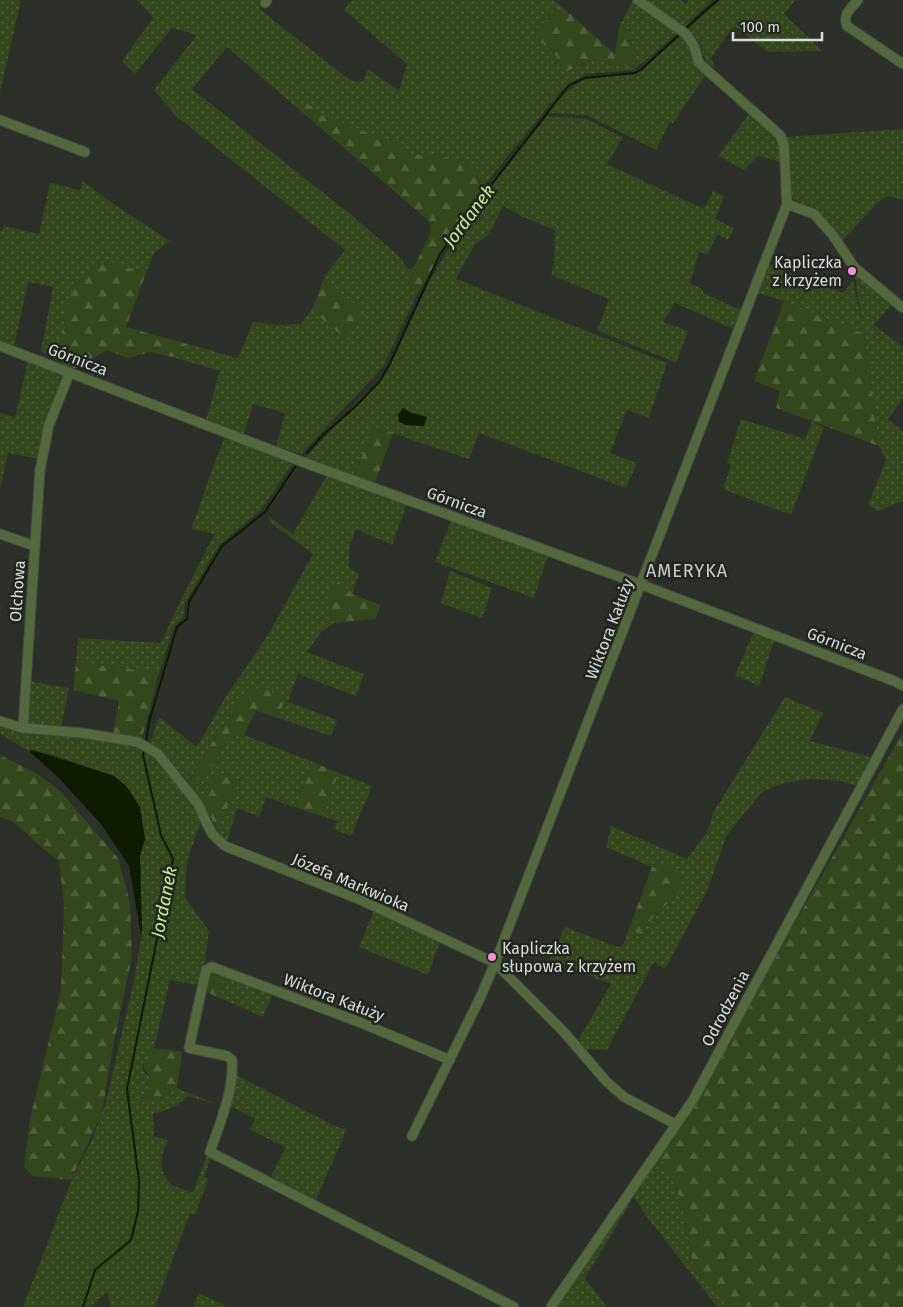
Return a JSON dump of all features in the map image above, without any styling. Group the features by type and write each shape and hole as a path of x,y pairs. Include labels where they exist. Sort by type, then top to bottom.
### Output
{"street":[{"path":"638,0 686,34 694,46 700,63 780,135 784,145 787,204 814,214 832,234 854,267 903,308"},
{"path":"858,0 846,15 845,22 847,26 903,64"},
{"path":"0,120 85,152"},
{"name":"Wiktora Kałuży","path":"412,1136 480,998 495,963 787,204"},
{"name":"Górnicza","path":"0,346 308,464 642,584 903,686"},
{"name":"Olchowa","path":"23,728 40,470 49,425 70,372"},
{"name":"Olchowa","path":"0,534 35,546"},
{"name":"Odrodzenia","path":"551,1307 693,1100 903,709"},
{"name":"Józefa Markwioka","path":"0,722 23,728 82,733 144,746 158,754 198,804 213,835 224,846 361,900 495,963 563,1031 606,1081 624,1098 675,1124"},
{"name":"Wiktora Kałuży","path":"450,1060 359,1022 212,967 206,970 189,1048 227,1056 232,1060 233,1068 226,1106 210,1152 514,1307"}],"green space":[{"path":"0,0 21,0 0,93"},
{"path":"137,0 261,0 258,3 262,11 350,80 363,82 368,69 399,91 407,64 344,10 352,0 554,0 560,5 533,34 557,57 566,72 596,58 610,65 622,66 631,31 619,27 633,0 679,32 634,70 585,74 561,91 482,188 483,180 450,159 404,153 393,142 322,115 308,105 296,107 227,47 192,89 349,213 400,257 408,270 415,298 383,367 301,454 276,446 285,413 253,404 244,434 206,419 220,371 173,357 188,344 238,358 253,322 279,325 301,324 313,308 325,276 345,250 176,116 154,90 197,35 172,28 135,74 122,61 153,18"},
{"path":"644,0 681,0 685,4 688,0 712,0 684,28"},
{"path":"718,0 795,0 784,14 822,51 767,52 736,27 732,28 711,58 715,68 706,62 699,42 688,29"},
{"path":"560,5 615,54 619,27 631,31 634,63 614,65 596,58 565,72 557,57 533,34"},
{"path":"682,35 690,45 694,62 706,75 673,123 670,122 656,150 587,115 547,113 565,93 585,78 636,74"},
{"path":"308,104 322,115 394,142 405,153 450,159 472,165 483,180 482,188 415,298 408,270 414,266 430,235 430,222 296,107"},
{"path":"751,111 777,137 781,162 758,156 744,170 718,156"},
{"path":"547,116 586,119 623,137 607,164 704,209 713,191 724,196 715,219 734,228 728,240 717,234 708,254 699,252 690,283 704,290 703,293 741,310 733,329 675,303 663,322 688,331 676,363 597,330 609,299 551,275 554,263 555,230 523,217 503,206 487,236 475,244 456,279 667,363 649,418 627,410 610,453 637,463 626,488 479,433 469,459 374,427 354,475 305,458 388,371 429,282 472,210"},
{"path":"903,129 903,200 888,196 878,202 842,241 814,210 791,198 786,137"},
{"path":"83,181 109,201 170,241 154,253 146,273 106,261 58,354 58,361 41,351 53,287 28,282 14,347 0,342 0,231 2,231 3,226 39,234 50,183 80,190"},
{"path":"106,261 146,273 126,327 188,344 173,357 151,352 128,358 107,350 72,370 58,361 67,302 80,277"},
{"path":"769,264 843,293 853,281 862,322 855,277 857,275 892,304 874,325 903,347 903,398 888,419 903,431 903,501 878,511 868,505 886,460 879,446 864,334 784,301 757,293"},
{"path":"323,280 359,307 363,317 346,339 312,310"},
{"path":"784,301 864,334 879,446 776,408 780,391 754,381"},
{"path":"28,361 63,373 64,377 39,459 8,453 0,489 0,413 15,417"},
{"path":"741,419 805,439 812,422 824,427 791,515 723,489 731,465 727,463"},
{"path":"374,427 393,433 375,483 354,475"},
{"path":"226,435 295,460 261,510 219,545 185,603 183,617 174,626 159,673 76,662 78,638 161,643 215,534 191,529"},
{"path":"328,473 408,501 392,545 356,529 350,545 349,567 359,574 352,594 340,581 330,615 334,623 322,631 307,652 364,674 356,696 298,674 288,702 337,720 331,736 276,717 283,705 249,689 214,739 188,782 162,750 149,746 159,717 197,747 226,696 268,635 313,554 270,522 268,516 293,534"},
{"path":"452,518 548,555 534,598 435,562"},
{"path":"450,571 492,588 482,618 441,603"},
{"path":"340,580 352,594 381,605 375,619 334,623 330,615 328,592"},
{"path":"754,631 775,638 759,686 735,675"},
{"path":"76,662 159,673 142,739 113,734 119,701 73,690"},
{"path":"29,681 69,688 61,727 29,724 26,720"},
{"path":"263,688 282,697 283,705 276,717 256,711 244,735 229,735 214,764 190,786 188,782 214,739 249,689"},
{"path":"785,697 823,713 810,741 874,758 858,786 840,781 810,779 784,783 762,792 727,835 707,891 665,969 654,962 607,1050 588,1049 589,1058 576,1044 611,984 549,960 565,927 618,947 623,945 628,931 641,934 653,917 678,894 664,865 652,867 606,847 611,826 687,859 707,832 713,813"},
{"path":"0,724 135,746 155,757 194,805 201,821 187,861 185,897 209,931 205,962 196,985 170,980 154,1048 147,1055 143,1064 143,1071 151,1079 147,1092 138,1104 152,1101 177,1088 216,1104 188,1096 172,1108 153,1113 154,1136 169,1141 163,1151 162,1168 166,1179 170,1183 193,1193 207,1154 211,1158 204,1177 208,1179 195,1215 190,1213 155,1307 111,1307 107,1292 91,1307 23,1307 72,1179 92,1140 106,1102 134,980 142,932 140,856 145,839 127,787 114,776 53,755 33,750 29,751 0,734"},
{"path":"903,732 903,1307 737,1307 723,1298 694,1271 681,1200 662,1158"},
{"path":"229,735 244,735 313,762 295,807 266,797 259,817 237,808 226,845 217,829 239,781 213,776 202,802 190,786 214,764"},
{"path":"0,755 38,774 60,791 118,858 130,902 132,957 113,1046 102,1113 71,1180 33,1176 24,1167 30,1119 61,990 64,904 59,862 13,822 0,817"},
{"path":"313,762 339,773 321,816 295,807"},
{"path":"218,771 239,781 217,829 209,814 204,812 202,802 213,776"},
{"path":"339,773 372,786 351,836 334,829 337,821 321,816"},
{"path":"674,865 682,878 678,894 653,917 641,934 628,931 652,867"},
{"path":"374,910 443,942 439,944 428,975 359,947"},
{"path":"211,969 224,974 220,998 204,991 208,972"},
{"path":"224,974 273,992 263,1017 220,998"},
{"path":"154,1048 182,1052 177,1088 152,1101 137,1105 147,1092 151,1079 145,1070 144,1060"},
{"path":"234,1074 337,1127 347,1129 314,1204 269,1180 286,1147 250,1130 255,1119 229,1105"},
{"path":"674,1130 673,1139 662,1158 681,1200 694,1271 723,1298 737,1307 717,1307 645,1214 633,1195"},
{"path":"630,1198 632,1199 629,1205 585,1278 607,1307 555,1307"},
{"path":"199,1293 228,1307 193,1307"}],"shaded area":[{"path":"403,408 427,417 424,426 406,425 399,422 398,415"},
{"path":"32,750 114,776 127,787 140,807 145,839 140,856 141,935 129,866 101,824 58,777 29,751"}],"waterway":[{"name":"Jordanek","path":"687,27 718,0"},
{"name":"Jordanek","path":"307,453 322,436 356,406 380,381 440,254 569,85 585,78 635,73 642,69 680,34"},
{"name":"Jordanek","path":"146,742 149,722 177,627 187,619 189,602 222,546 265,512 295,467"},
{"name":"Jordanek","path":"83,1307 95,1270 131,1240 138,1211 139,1181 127,1089 173,859 161,835 143,755 144,749"}],"place":[{"name":"Kapliczka z krzyżem","path":"852,271"},
{"name":"Kapliczka słupowa z krzyżem","path":"492,957"}],"district":[{"name":"AMERYKA","path":"687,571"}]}
